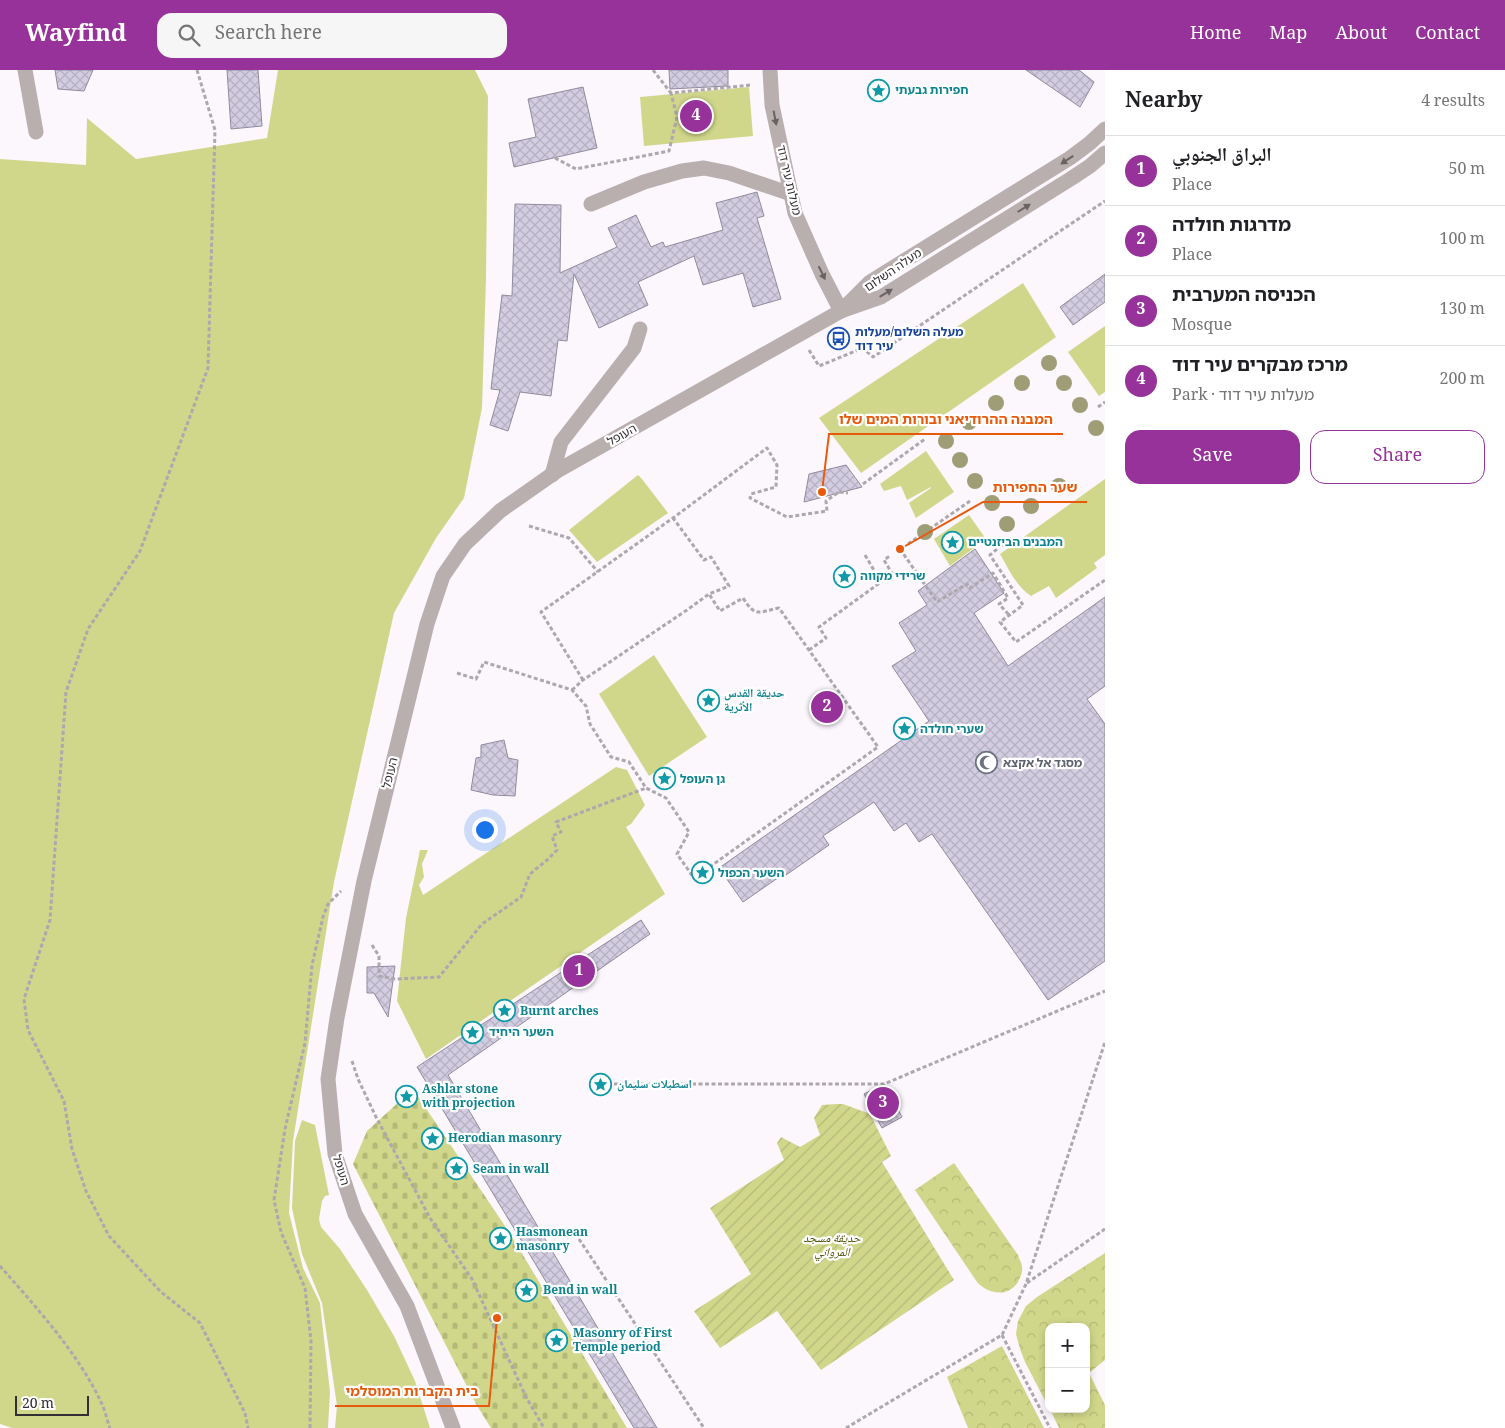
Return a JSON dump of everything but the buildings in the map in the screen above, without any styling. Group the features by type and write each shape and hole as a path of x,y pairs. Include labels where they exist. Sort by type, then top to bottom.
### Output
{"street":[{"path":"25,70 36,132"},
{"name":"מעלות עיר דוד","path":"771,76 772,105 795,213 806,240 841,311"},
{"name":"מעלה השלום","path":"841,311 870,282 1070,158 1105,129"},
{"name":"מעלה השלום","path":"841,311 880,297 1072,178 1105,153"},
{"path":"591,204 644,182 682,171 704,168 729,173 791,194"},
{"name":"העופל","path":"453,1428 407,1306 356,1214 335,1154 328,1079 337,1018 364,881 427,624 443,576 465,544 500,511 552,475 841,311"},
{"path":"552,475 561,442 634,348 640,329"}],"path":[{"path":"197,70 215,130 208,368 140,551 88,629 66,692 50,920 24,999 28,1030 64,1101 72,1149 80,1174 86,1191 109,1236 161,1292 200,1323 245,1413 248,1428"},
{"path":"555,158 576,169 669,152 677,117 671,93 653,70"},
{"path":"671,93 771,76"},
{"path":"800,334 819,366 863,348 874,357 1105,201"},
{"path":"1098,407 1105,402"},
{"path":"862,484 925,439"},
{"path":"583,680 541,612 767,448 777,465 776,487 751,494 750,498 787,517 826,511 826,501 839,492 848,493"},
{"path":"908,544 970,501"},
{"path":"572,690 583,680 709,594 730,586 710,557 704,560 673,518"},
{"path":"529,526 570,538 598,572"},
{"path":"1002,545 990,555 1023,606 1000,622 1016,642 1105,580"},
{"path":"900,549 937,602 967,584 970,588 992,573 1008,598 999,604 1008,615"},
{"path":"809,650 826,638 819,627 894,575 884,560 891,554"},
{"path":"865,555 882,582"},
{"path":"457,673 476,679 484,662 572,690 586,706 590,724 612,757 629,762 646,788 666,798 689,832 677,854 694,878 878,747 779,608 756,612 751,611 743,598 720,611 709,594"},
{"path":"379,967 379,976 395,979 439,977 482,924 521,898 530,874 556,850 552,836 561,832 556,822 646,788"},
{"path":"310,1428 311,1341 305,1288 281,1232 274,1200 285,1129 305,1043 312,965 323,917 328,904 356,876 364,881"},
{"path":"601,1084 884,1084 1105,991"},
{"path":"846,1428 1002,1335 1026,1284 1105,1042"},
{"path":"349,1053 358,1079 376,1117 430,1218 472,1279 526,1397 544,1428"},
{"path":"1026,1284 1105,1231"},
{"path":"579,1239 704,1428"},
{"path":"0,1266 33,1304 80,1365 102,1403 110,1428"},
{"path":"1002,1335 1050,1428"}],"green space":[{"path":"278,70 475,70 488,96 482,408 464,498 436,538 394,613 334,882 293,1141 289,1213 303,1268 320,1303 330,1392 328,1428 12,1428 0,1424 0,159 86,165 87,118 136,159 267,138"},
{"path":"749,87 753,136 644,146 640,97"},
{"path":"1023,283 1056,337 861,473 819,418"},
{"path":"1105,326 1105,392 1099,396 1068,352"},
{"path":"926,451 954,492 916,518 909,503 931,487 907,500 901,486 884,491 880,484"},
{"path":"638,475 668,513 597,562 569,530"},
{"path":"1105,479 1105,555 1094,563 1097,568 1056,598 1049,586 1031,596 1017,583 1000,554"},
{"path":"969,515 986,539 950,566 934,539"},
{"path":"654,655 707,737 649,776 599,694"},
{"path":"616,767 627,770 645,805 631,824 626,827 665,894 426,1059 397,1001 406,918 420,850 428,850 422,864 424,877 419,885 423,895"},
{"path":"413,1089 509,1232 627,1428 491,1428 476,1404 353,1164 367,1131"},
{"name":"حديقة مسجد المرواني","path":"843,1104 870,1114 891,1156 882,1162 954,1280 821,1370 777,1311 720,1348 694,1311 751,1274 710,1208 784,1160 777,1143 781,1137 800,1147 820,1135 814,1118 822,1105"},
{"path":"302,1120 315,1125 329,1195 325,1196 322,1201 319,1219 321,1227 340,1249 394,1336 415,1381 430,1428 335,1428 337,1406 322,1303 302,1254 292,1208 295,1141"},
{"path":"954,1163 1018,1255 1022,1266 1022,1273 1018,1282 1009,1290 1004,1292 992,1291 977,1282 915,1190"},
{"path":"1105,1253 1105,1360 1090,1372 1090,1323 1045,1323 1045,1400 1025,1362 1016,1334 1018,1321 1026,1306"},
{"path":"1002,1346 1044,1428 968,1428 947,1377"},
{"path":"1090,1375 1105,1405 1105,1428 1059,1428 1052,1413 1090,1413"}],"place":[{"name":"חפירות גבעתי","path":"879,90"},
{"name":"מרכז מבקרים עיר דוד","path":"696,116"},
{"name":"מעלה השלום/מעלות עיר דוד","path":"839,339"},
{"name":"המבנה ההרודיאני ובורות המים שלו","path":"822,492"},
{"name":"המבנים הביזנטיים","path":"952,542"},
{"name":"שער החפירות","path":"900,549"},
{"name":"שרידי מקווה","path":"844,576"},
{"name":"حديقة القدس الأثرية","path":"708,700"},
{"name":"מדרגות חולדה","path":"827,707"},
{"name":"שערי חולדה","path":"904,729"},
{"name":"מסגד אל אקצא","path":"987,763"},
{"name":"גן העופל","path":"664,779"},
{"name":"השער הכפול","path":"702,873"},
{"name":"البراق الجنوبي","path":"579,971"},
{"name":"Burnt arches","path":"504,1011"},
{"name":"השער היחיד","path":"473,1032"},
{"name":"اسطبلات سليمان","path":"601,1084"},
{"name":"Ashlar stone with projection","path":"406,1096"},
{"name":"הכניסה המערבית","path":"883,1103"},
{"name":"Herodian masonry","path":"432,1138"},
{"name":"Seam in wall","path":"457,1169"},
{"name":"Hasmonean masonry","path":"500,1239"},
{"name":"Bend in wall","path":"527,1290"},
{"name":"בית הקברות המוסלמי","path":"497,1318"},
{"name":"Masonry of First Temple period","path":"557,1340"}]}
